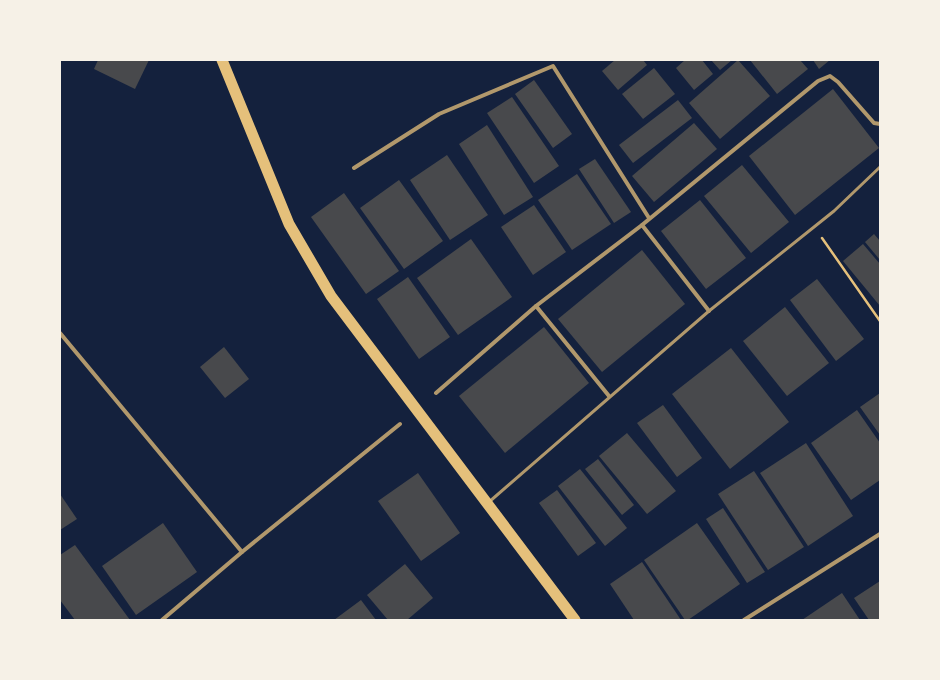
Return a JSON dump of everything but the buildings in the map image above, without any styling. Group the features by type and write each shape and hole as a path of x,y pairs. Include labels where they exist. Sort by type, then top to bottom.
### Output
{"highway":[{"path":"222,60 289,224 331,296 575,620"}],"street":[{"path":"354,168 439,114 553,66 649,218"},
{"path":"436,393 536,306 642,225 818,81 830,76 838,82 874,123 880,124"},
{"path":"642,225 709,311"},
{"path":"536,306 610,396"},
{"path":"60,333 242,552"},
{"path":"162,620 242,552 400,424"},
{"path":"744,620 880,534"}],"lane":[{"path":"488,503 709,311 834,211 880,167"}],"path":[{"path":"814,227 880,321"}]}
